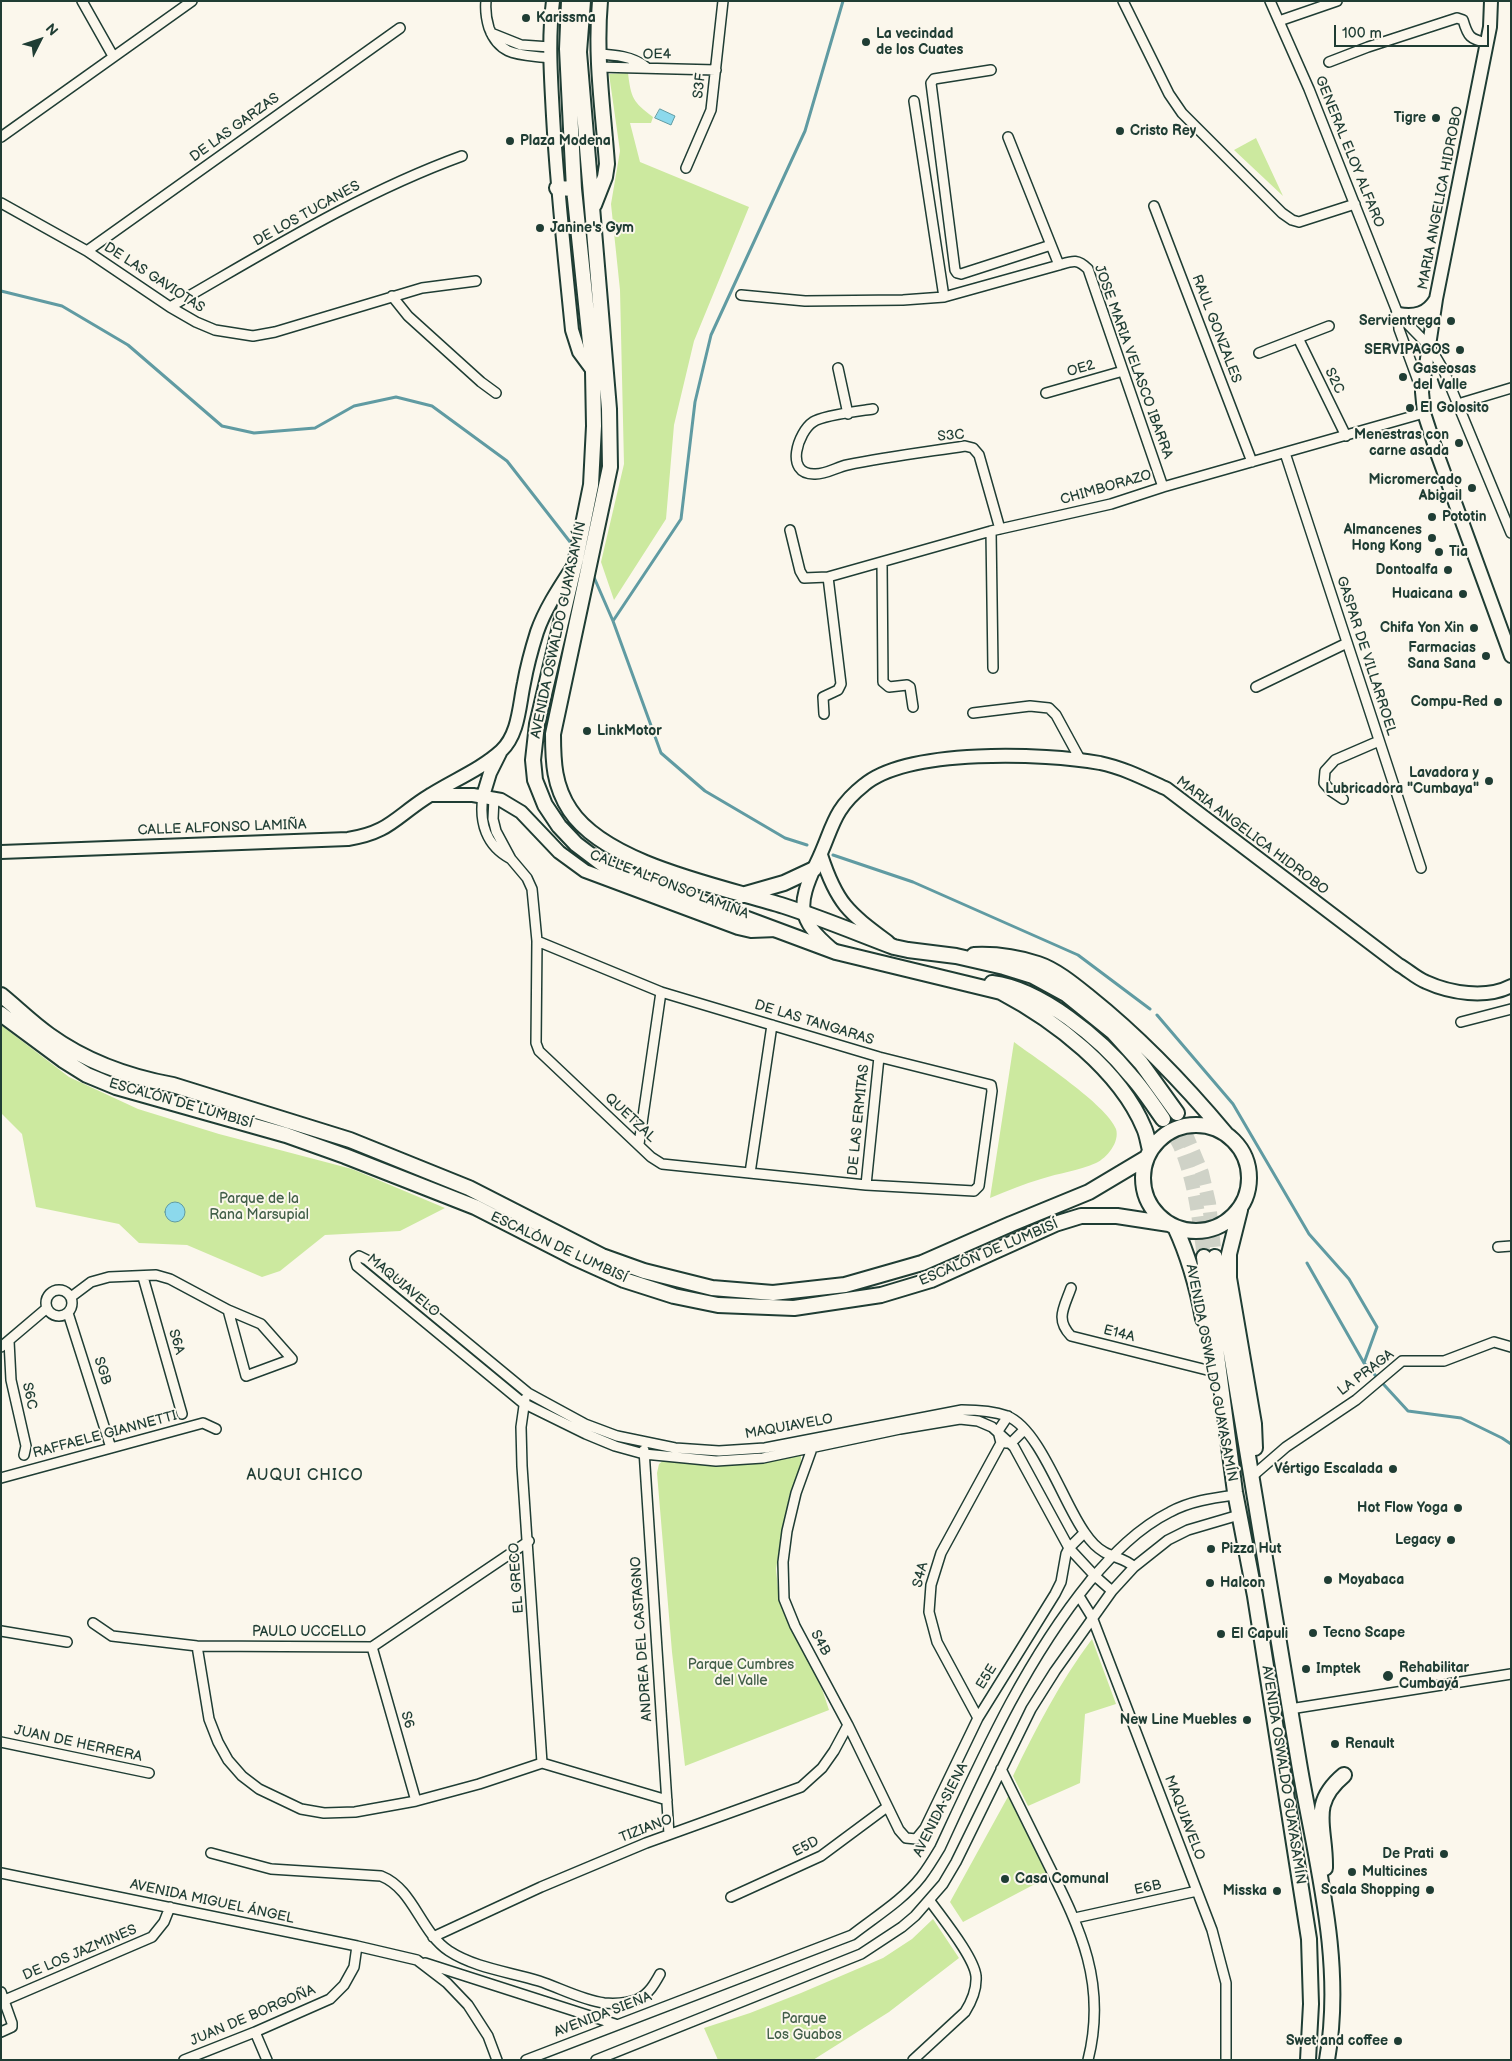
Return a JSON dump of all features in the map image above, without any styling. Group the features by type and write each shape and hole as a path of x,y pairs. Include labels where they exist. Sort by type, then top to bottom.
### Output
{"main road":[{"name":"AVENIDA OSWALDO GUAYASAMÍN","path":"569,1 567,49 574,189 593,371 594,426 591,485 537,724 533,760 535,780 544,805 559,826 576,844 605,866 836,952 954,979 1001,992 1022,1003 1064,1032 1107,1073 1128,1098 1144,1128 1148,1154"},
{"name":"AVENIDA OSWALDO GUAYASAMÍN","path":"583,1 579,52 610,409 610,466 553,734 553,764 559,790 571,812 594,835 614,849 683,876 802,913 894,947 956,956 1033,976 1066,994 1113,1032 1141,1063 1177,1114"},
{"path":"592,208 607,164 598,60 600,1"},
{"path":"557,188 574,189"},
{"path":"742,895 784,883 814,869"},
{"name":"AVENIDA OSWALDO GUAYASAMÍN","path":"956,956 999,954 1040,964 1073,984 1110,1013 1194,1096 1226,1134"},
{"name":"AVENIDA OSWALDO GUAYASAMÍN","path":"954,979 1008,985 1032,995 1055,1008 1099,1042 1131,1075 1163,1119"},
{"name":"ESCALÓN DE LUMBISÍ","path":"1,995 48,1034 95,1062 350,1140 469,1188 602,1256 644,1271 712,1288 773,1293 845,1285 922,1264 1089,1192 1148,1154"},
{"name":"ESCALÓN DE LUMBISÍ","path":"1,1014 63,1060 88,1075 116,1087 286,1135 345,1156 475,1207 573,1257 624,1280 674,1296 718,1305 794,1308 881,1295 931,1280 1055,1224 1080,1216 1117,1216 1172,1226"},
{"path":"1193,1124 1211,1127 1226,1134 1244,1155 1248,1168 1248,1188 1241,1206 1232,1218 1219,1226 1204,1231 1189,1231 1172,1226 1157,1215 1143,1188 1142,1173 1148,1154 1161,1137 1176,1128 1193,1124"},
{"name":"AVENIDA OSWALDO GUAYASAMÍN","path":"1241,1206 1233,1232 1229,1278 1254,1424 1258,1513"},
{"name":"AVENIDA OSWALDO GUAYASAMÍN","path":"1172,1226 1186,1251 1196,1283 1227,1463 1235,1493"},
{"name":"AVENIDA OSWALDO GUAYASAMÍN","path":"1308,2060 1311,2004 1309,1939 1255,1596 1235,1493 1209,1257 1258,1513 1290,1710 1322,1886 1333,1987 1331,2036 1327,2060"},
{"path":"1322,1886 1325,1857 1321,1810 1324,1797 1332,1785 1344,1775"}],"street":[{"path":"82,1 113,56"},
{"path":"1,137 192,1"},
{"path":"486,1 485,15 496,44 504,50 550,52"},
{"path":"553,1 550,52 557,188 572,330 579,352 593,371"},
{"name":"S3F","path":"686,168 710,114 723,1"},
{"path":"1123,1 1169,94 1182,113 1282,213 1298,222 1355,204"},
{"name":"GENERAL ELOY ALFARO","path":"1270,1 1309,89 1398,314 1399,328 1422,392"},
{"path":"1279,21 1337,1"},
{"name":"MARIA ANGELICA HIDROBO","path":"1491,1 1490,28 1436,299 1422,392 1424,413 1511,656"},
{"path":"1329,62 1368,47 1457,18 1463,20 1466,30 1472,39 1487,43"},
{"name":"DE LAS GARZAS","path":"87,251 400,28"},
{"name":"OE4","path":"598,60 635,69 646,67 716,70"},
{"path":"991,70 934,79 931,83 955,270 961,274 1051,244"},
{"path":"914,101 944,297"},
{"path":"1008,137 1059,265"},
{"name":"DE LOS TUCANES","path":"170,307 325,218 414,174 462,156"},
{"name":"DE LAS GAVIOTAS","path":"1,204 87,251 170,307 215,330 253,336 275,332 422,288 476,281"},
{"name":"RAUL GONZALES","path":"1154,206 1252,462"},
{"name":"JOSE MARIA VELASCO IBARRA","path":"741,295 805,301 902,300 944,297 1072,261 1081,262 1088,269 1163,487"},
{"path":"392,296 400,308 417,325 481,382 496,392"},
{"path":"1398,314 1409,316 1420,314 1431,306 1436,299"},
{"name":"GENERAL ELOY ALFARO","path":"1398,314 1430,347 1444,371 1511,533"},
{"path":"1258,353 1329,326"},
{"name":"S2C","path":"1298,338 1346,436"},
{"path":"838,368 848,414 873,409"},
{"name":"OE2","path":"1046,393 1123,371"},
{"path":"1458,404 1511,388"},
{"name":"CHIMBORAZO","path":"790,530 800,571 804,578 828,577 996,530 1111,504 1163,487 1424,413"},
{"name":"S3C","path":"848,414 815,420 807,427 798,441 796,461 805,473 815,475 846,465 965,446 973,448 979,455 996,530 993,668"},
{"name":"GASPAR DE VILLARROEL","path":"1285,453 1421,868"},
{"path":"882,562 883,682 889,687 908,685 914,706"},
{"name":"CALLE ALFONSO LAMIÑA","path":"489,797 490,773 501,751 512,737 538,630 574,563"},
{"path":"824,714 822,697 838,690 841,684 828,577"},
{"path":"1256,687 1347,643"},
{"path":"973,713 1030,706 1049,708 1056,716 1080,761"},
{"path":"1343,799 1331,791 1324,783 1325,770 1335,760 1379,740"},
{"name":"CALLE ALFONSO LAMIÑA","path":"1,852 348,839 368,835 384,829 430,795 482,765 501,751"},
{"name":"MARIA ANGELICA HIDROBO","path":"802,913 806,892 836,814 865,783 879,775 924,762 1023,755 1100,764 1130,772 1167,790 1399,965 1425,982 1457,992 1482,993 1505,989 1511,986"},
{"name":"CALLE ALFONSO LAMIÑA","path":"430,795 489,797 509,803 521,812 559,852 585,871 738,928 751,931 780,930"},
{"name":"QUETZAL","path":"489,797 482,817 490,842 499,853 511,859 527,878 532,889 537,941 536,1043 539,1051 651,1157 662,1164 866,1185 974,1191 980,1186"},
{"path":"821,853 829,880 839,900 855,917 894,947"},
{"path":"802,913 814,933 836,952"},
{"name":"DE LAS TANGARAS","path":"537,941 661,992 879,1057 991,1085 991,1099 980,1186"},
{"path":"639,1144 661,992"},
{"path":"1461,1022 1511,1009"},
{"path":"750,1173 772,1025"},
{"name":"DE LAS ERMITAS","path":"866,1185 879,1057"},
{"path":"1498,1247 1511,1246"},
{"name":"MAQUIAVELO","path":"1112,1591 1094,1576 1069,1548 1011,1443 998,1431 978,1421 960,1420 900,1429 764,1458 716,1461 644,1454 615,1446 586,1434 524,1403 357,1266 355,1258 361,1256 367,1260 528,1393 585,1424 617,1436 644,1442 719,1451 765,1448 962,1410 979,1410 1008,1416 1024,1430 1039,1450 1084,1533 1102,1551 1124,1559 1134,1567"},
{"path":"71,1296 91,1282 109,1277 156,1275 170,1279 228,1310 261,1324 292,1359 246,1376 228,1310"},
{"name":"S6A","path":"144,1277 182,1414"},
{"name":"E14A","path":"1070,1288 1061,1320 1063,1327 1071,1336 1211,1371"},
{"path":"55,1290 64,1291 71,1296 72,1305 68,1313 52,1315 46,1304 48,1295 55,1290"},
{"path":"5,1344 47,1308"},
{"name":"SGB","path":"68,1313 112,1448"},
{"name":"LA PRAGA","path":"1256,1472 1286,1447 1362,1396 1402,1361 1444,1361 1494,1342 1511,1346"},
{"name":"S6C","path":"5,1344 26,1446 24,1455"},
{"name":"EL GRECO","path":"528,1393 524,1403 521,1426 522,1466 529,1541 542,1763"},
{"path":"1008,1416 998,1431 1000,1443 1011,1443 1024,1430"},
{"name":"RAFFAELE GIANNETTI","path":"1,1478 203,1423 216,1429"},
{"name":"S4B","path":"816,1437 796,1493 787,1531 783,1562 784,1600 795,1626 848,1725 887,1807 902,1834 906,1838 916,1839"},
{"name":"ANDREA DEL CASTAGNO","path":"644,1442 669,1834"},
{"name":"S4A","path":"978,1718 937,1642 929,1612 931,1585 942,1553 1000,1443"},
{"name":"AVENIDA SIENA","path":"526,2060 615,2024 852,1935 909,1890 920,1878 940,1848 1011,1700 1056,1626 1094,1576 1136,1535 1171,1511 1204,1500 1235,1493"},
{"path":"596,2060 860,1954 902,1927 930,1901 943,1884 956,1862 1041,1692 1112,1591 1134,1567 1168,1540 1188,1530 1239,1515"},
{"path":"1069,1548 1084,1533"},
{"name":"PAULO UCCELLO","path":"93,1623 112,1636 197,1646 372,1647 529,1541"},
{"name":"E5E","path":"916,1839 925,1828 978,1718 1055,1594 1061,1582 1066,1554 1069,1548"},
{"name":"MAQUIAVELO","path":"1078,1596 1092,1617 1212,1930 1226,1983 1226,2060"},
{"path":"1,1631 66,1642"},
{"path":"197,1646 209,1719 218,1742 228,1760 242,1776 259,1789 301,1809 324,1813 355,1812 416,1801 479,1784 542,1763 667,1800"},
{"name":"S6","path":"372,1647 416,1801"},
{"path":"1290,1710 1511,1674"},
{"name":"TIZIANO","path":"433,1937 550,1883 669,1834 801,1786 822,1768 848,1725"},
{"name":"JUAN DE HERRERA","path":"1,1742 149,1773"},
{"path":"1001,1769 1075,1918 1086,1948 1094,2022 1088,2060"},
{"name":"E5D","path":"731,1897 821,1856 887,1807"},
{"path":"211,1853 271,1869 381,1876 391,1880 400,1888 433,1937 448,1951 460,1957 605,2003 625,2002 641,1997 652,1987 660,1974"},
{"name":"AVENIDA MIGUEL ÁNGEL","path":"1,1873 417,1960 615,2024"},
{"name":"E6B","path":"1075,1918 1196,1891"},
{"path":"913,2060 965,2012 976,1991 976,1974 967,1955 930,1901"},
{"name":"DE LOS JAZMINES","path":"7,1996 152,1937 164,1922 170,1907"},
{"name":"JUAN DE BORGOÑA","path":"184,2060 255,2032 330,1999 344,1985 354,1967 357,1946"},
{"name":"AVENIDA MIGUEL ÁNGEL","path":"417,1960 447,1983 468,2005 488,2036 497,2060"},
{"path":"1,2032 12,2027 7,1996"},
{"path":"255,2032 267,2060"}],"green space":[{"path":"628,73 634,99 653,117 651,123 630,123 640,162 749,207 694,341 674,425 666,519 614,600 601,562 624,464 620,290 611,204 620,151 609,74"},
{"path":"1256,138 1283,196 1234,150"},
{"name":"Parque de la Rana Marsupial","path":"1,1025 69,1077 138,1109 219,1134 352,1169 445,1208 400,1231 325,1235 280,1271 262,1277 187,1245 139,1243 119,1224 36,1207 22,1134 1,1113"},
{"path":"1014,1042 1086,1095 1110,1119 1117,1134 1112,1149 1096,1163 1035,1181 990,1198"},
{"name":"Parque Cumbres del Valle","path":"790,1445 797,1447 801,1453 801,1463 789,1497 776,1569 779,1598 822,1689 829,1710 685,1766 672,1652 657,1473 659,1464 665,1459 734,1456"},
{"path":"1092,1639 1116,1704 1085,1714 1080,1783 1028,1806 1013,1776 1049,1706 1069,1672"},
{"path":"1010,1793 1052,1875 963,1922 950,1902"},
{"name":"Parque Los Guabos","path":"933,1919 959,1958 889,2012 813,2060 718,2060 704,2028 750,2013 883,1958 912,1939"}],"water":[{"path":"660,109 675,116 671,125 655,118"},
{"path":"175,1202 182,1205 185,1212 182,1219 175,1222 168,1219 165,1212 168,1205"}],"waterway":[{"path":"613,621 681,519 695,402 711,335 805,131 843,1"},
{"path":"1,291 62,306 128,345 222,426 254,433 315,428 354,406 396,397 432,406 507,461 574,547"},
{"path":"593,575 613,621 661,753 705,791 785,838 807,845"},
{"path":"833,855 913,882 1078,955 1150,1009"},
{"path":"1157,1015 1233,1104 1309,1234 1349,1279 1377,1327 1364,1363"},
{"path":"1307,1263 1364,1363 1408,1411 1461,1418 1511,1444"}],"tunnel":[{"path":"1177,1113 1202,1173 1209,1203 1215,1257"},
{"path":"1163,1119 1172,1132 1185,1159 1196,1201 1204,1257"}],"place":[{"name":"Karissma","path":"526,18"},
{"name":"La vecindad de los Cuates","path":"866,42"},
{"name":"Tigre","path":"1436,118"},
{"name":"Cristo Rey","path":"1120,131"},
{"name":"Plaza Modena","path":"510,141"},
{"name":"Janine's Gym","path":"540,228"},
{"name":"Servientrega","path":"1451,321"},
{"name":"SERVIPAGOS","path":"1460,350"},
{"name":"Gaseosas del Valle","path":"1403,377"},
{"name":"El Golosito","path":"1410,408"},
{"name":"Menestras con carne asada","path":"1459,443"},
{"name":"Micromercado Abigail","path":"1472,488"},
{"name":"Pototin","path":"1432,517"},
{"name":"Almancenes Hong Kong","path":"1432,538"},
{"name":"Tia","path":"1439,552"},
{"name":"Dontoalfa","path":"1448,570"},
{"name":"Huaicana","path":"1463,594"},
{"name":"Chifa Yon Xin","path":"1474,628"},
{"name":"Farmacias Sana Sana","path":"1486,656"},
{"name":"Compu-Red","path":"1498,702"},
{"name":"LinkMotor","path":"587,731"},
{"name":"Lavadora y Lubricadora \"Cumbaya\"","path":"1489,781"},
{"name":"Vértigo Escalada","path":"1393,1469"},
{"name":"Hot Flow Yoga","path":"1458,1508"},
{"name":"Legacy","path":"1451,1540"},
{"name":"Pizza Hut","path":"1211,1549"},
{"name":"Moyabaca","path":"1328,1580"},
{"name":"Halcon","path":"1210,1583"},
{"name":"Tecno Scape","path":"1313,1633"},
{"name":"El Capuli","path":"1221,1634"},
{"name":"Imptek","path":"1306,1669"},
{"name":"Rehabilitar Cumbayá","path":"1388,1676"},
{"name":"New Line Muebles","path":"1247,1720"},
{"name":"Renault","path":"1335,1744"},
{"name":"De Prati","path":"1444,1854"},
{"name":"Multicines","path":"1352,1872"},
{"name":"Casa Comunal","path":"1005,1879"},
{"name":"Scala Shopping","path":"1430,1890"},
{"name":"Misska","path":"1277,1891"},
{"name":"Swet and coffee","path":"1398,2041"}],"district":[{"name":"AUQUI CHICO","path":"305,1476"}]}
